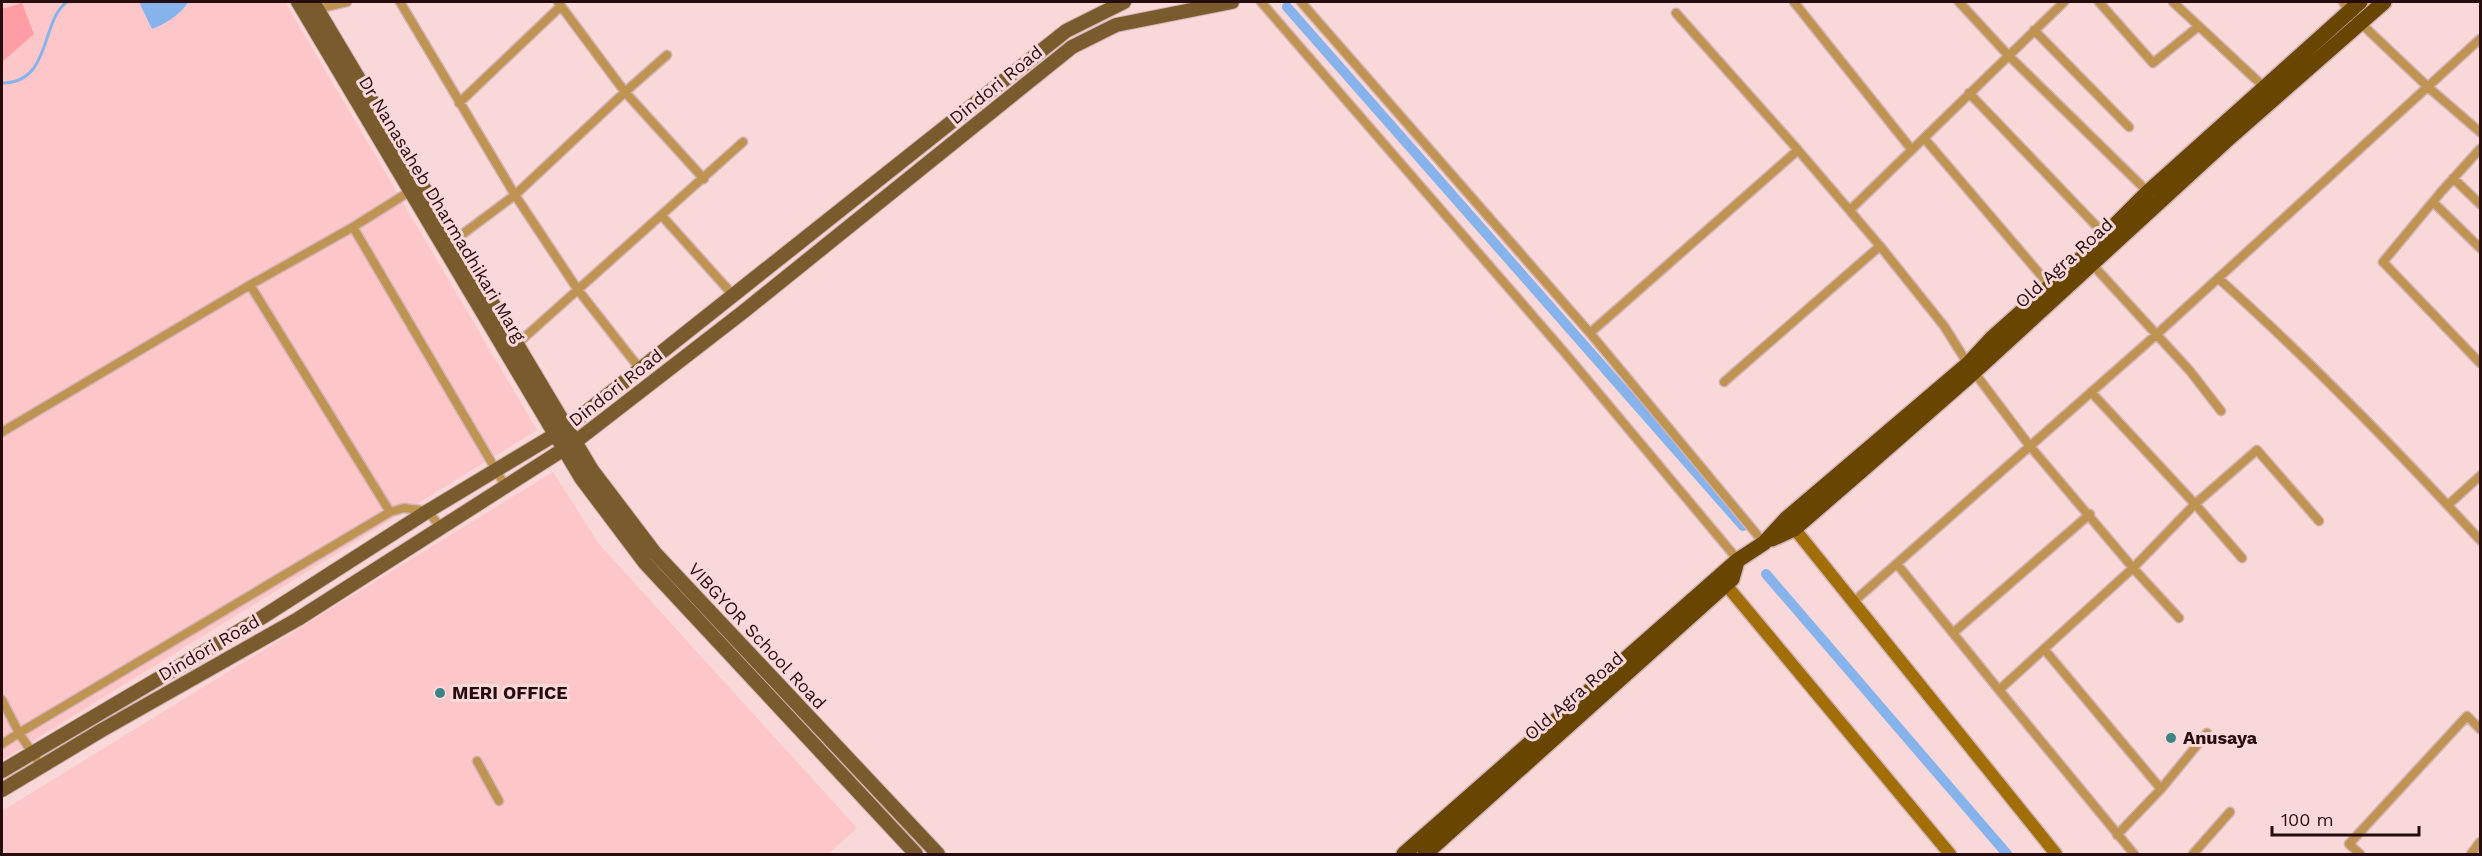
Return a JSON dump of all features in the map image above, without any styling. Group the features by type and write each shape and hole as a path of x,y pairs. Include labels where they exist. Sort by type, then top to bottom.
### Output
{"highway":[{"name":"Old Agra Road","path":"1971,368 2088,260 2228,138 2353,9 2384,2"},
{"path":"1404,855 1722,581 1738,560 1790,524 1971,368 1992,338 2051,287 2088,260 2105,235 2148,192 2353,9"},
{"name":"Old Agra Road","path":"1425,855 1722,581"}],"main road":[{"name":"Dr Nanasaheb Dharmadhikari Marg","path":"298,2 417,187 456,239 517,344 561,431"},
{"path":"2,771 261,618 428,511 561,431 1065,31 1124,2"},
{"name":"Dindori Road","path":"2,790 298,618 569,446 743,312 1072,47 1116,25 1232,2"},
{"name":"Dr Nanasaheb Dharmadhikari Marg","path":"315,5 417,187 561,431"},
{"name":"VIBGYOR School Road","path":"561,431 580,478 645,563 916,855"},
{"name":"VIBGYOR School Road","path":"569,446 592,470 655,554 938,855"}],"street":[{"path":"315,5 347,2"},
{"path":"400,2 515,195 578,290 640,369"},
{"path":"1261,2 1565,353 1738,560"},
{"path":"1301,2 1590,333 1764,543"},
{"path":"1794,2 1912,150"},
{"path":"1959,2 2008,55 2148,192"},
{"path":"1850,210 2064,2"},
{"path":"2099,2 2153,63 2199,26"},
{"path":"2173,2 2264,87"},
{"path":"459,103 559,4 625,92 704,179"},
{"path":"2353,9 2428,87 2481,132"},
{"path":"1676,13 1880,246 1944,326 1971,368 2029,445 2090,514 2133,568 2179,618"},
{"path":"2034,30 2128,127"},
{"path":"1852,603 2156,335 2481,39"},
{"path":"456,239 515,195 667,55"},
{"path":"1969,93 2105,235"},
{"path":"1924,138 2051,287"},
{"path":"517,344 743,142"},
{"path":"2481,149 2453,178 2383,262 2481,363"},
{"path":"1590,333 1798,150"},
{"path":"2453,178 2481,204"},
{"path":"2,432 250,285 353,227 417,187"},
{"path":"2433,202 2481,248"},
{"path":"662,216 734,295"},
{"path":"353,227 506,487"},
{"path":"1724,382 1880,246"},
{"path":"2088,260 2190,371 2221,411"},
{"path":"2218,278 2277,331 2481,540"},
{"path":"250,285 390,512"},
{"path":"2091,392 2242,558"},
{"path":"1999,690 2133,568 2195,504 2257,450 2319,521"},
{"path":"2448,505 2481,476"},
{"path":"2,744 390,512 404,508 428,511 441,528"},
{"path":"1953,633 2090,514"},
{"path":"1790,524 2056,855"},
{"path":"1897,564 2134,855"},
{"path":"1722,581 1950,855"},
{"path":"2044,649 2161,789"},
{"path":"2,700 19,733 41,766"},
{"path":"2360,855 2349,844 2467,716 2481,729"},
{"path":"2117,834 2161,789 2207,733"},
{"path":"477,761 499,801"},
{"path":"2193,855 2230,812"},
{"path":"2471,855 2481,842"}],"shaded area":[{"path":"2,2 285,2 537,430 2,760"},
{"path":"22,3 34,34 2,62 2,9"},
{"path":"553,472 599,544 857,828 828,854 2,854 2,811"}],"water":[{"path":"139,2 188,3 172,19 152,29"}],"waterway":[{"path":"2,83 18,80 29,73 43,50 52,23 67,2"},
{"path":"1287,7 1743,526"},
{"path":"1766,574 2007,854"}],"place":[{"name":"MERI OFFICE","path":"440,693"},
{"name":"Anusaya","path":"2171,738"}]}
